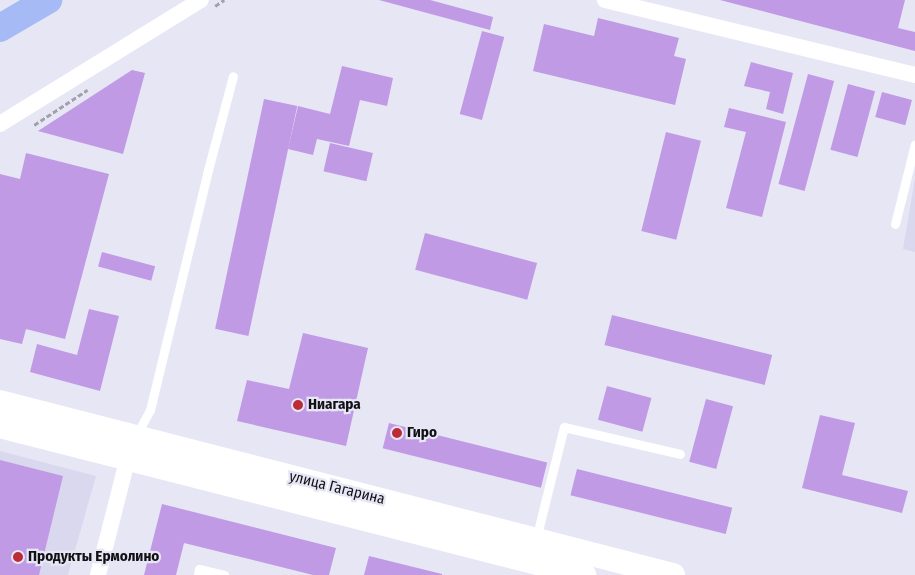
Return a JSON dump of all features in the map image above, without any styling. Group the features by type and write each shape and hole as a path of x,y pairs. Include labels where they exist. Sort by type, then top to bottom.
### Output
{"highway":[{"path":"0,28 48,0"}],"main road":[{"name":"улица Гагарина","path":"0,402 673,575"},
{"name":"улица Гагарина","path":"0,426 584,575"}],"street":[{"path":"0,124 201,0"},
{"path":"605,0 915,75"},
{"path":"98,575 126,458 136,437"}],"lane":[{"path":"136,437 150,410 208,170 233,76"},
{"path":"895,224 915,144"},
{"path":"536,540 564,427 680,454"},
{"path":"198,575 199,569 224,575"}],"shaded area":[{"path":"915,178 915,252 903,249"},
{"path":"0,451 96,476 68,575 0,575"}],"building":[{"path":"379,0 430,0 493,17 490,30"},
{"path":"720,0 905,0 898,28 915,32 915,51"},
{"path":"598,18 679,38 674,56 686,59 675,105 533,71 544,24 594,36"},
{"path":"482,31 504,37 482,120 460,114"},
{"path":"751,62 793,73 783,114 766,109 770,92 744,86"},
{"path":"342,66 393,78 387,106 360,100 349,146 317,139 313,155 288,149 298,106 330,114"},
{"path":"132,70 145,73 123,154 38,131"},
{"path":"808,74 834,81 805,191 778,184"},
{"path":"848,84 875,91 857,157 830,150"},
{"path":"882,92 912,100 905,125 875,117"},
{"path":"264,99 297,106 248,336 215,329"},
{"path":"729,108 786,122 762,217 726,208 746,132 724,127"},
{"path":"666,132 701,141 676,240 641,231"},
{"path":"330,143 373,153 366,181 323,171"},
{"path":"26,153 109,174 65,339 26,329 22,344 0,339 0,174 20,179"},
{"path":"425,233 537,263 527,300 415,270"},
{"path":"102,252 155,266 151,281 98,266"},
{"path":"89,309 119,316 100,391 30,372 37,344 77,355"},
{"path":"612,315 772,355 765,385 605,345"},
{"name":"Ниагара","path":"303,333 368,348 346,446 237,421 247,380 289,389"},
{"path":"607,386 651,398 642,432 598,420"},
{"path":"706,399 733,406 716,469 689,462"},
{"path":"820,415 855,423 842,475 908,491 902,513 802,488"},
{"path":"389,423 547,462 541,488 383,448"},
{"path":"0,460 63,476 39,575 0,575"},
{"path":"577,469 732,508 726,534 570,495"},
{"path":"162,504 336,548 329,575 313,575 184,543 176,575 144,575"},
{"path":"369,556 442,574 442,575 364,575"}],"place":[{"name":"Ниагара","path":"298,405"},
{"name":"Гиро","path":"397,433"},
{"name":"Продукты Ермолино","path":"18,557"}]}
